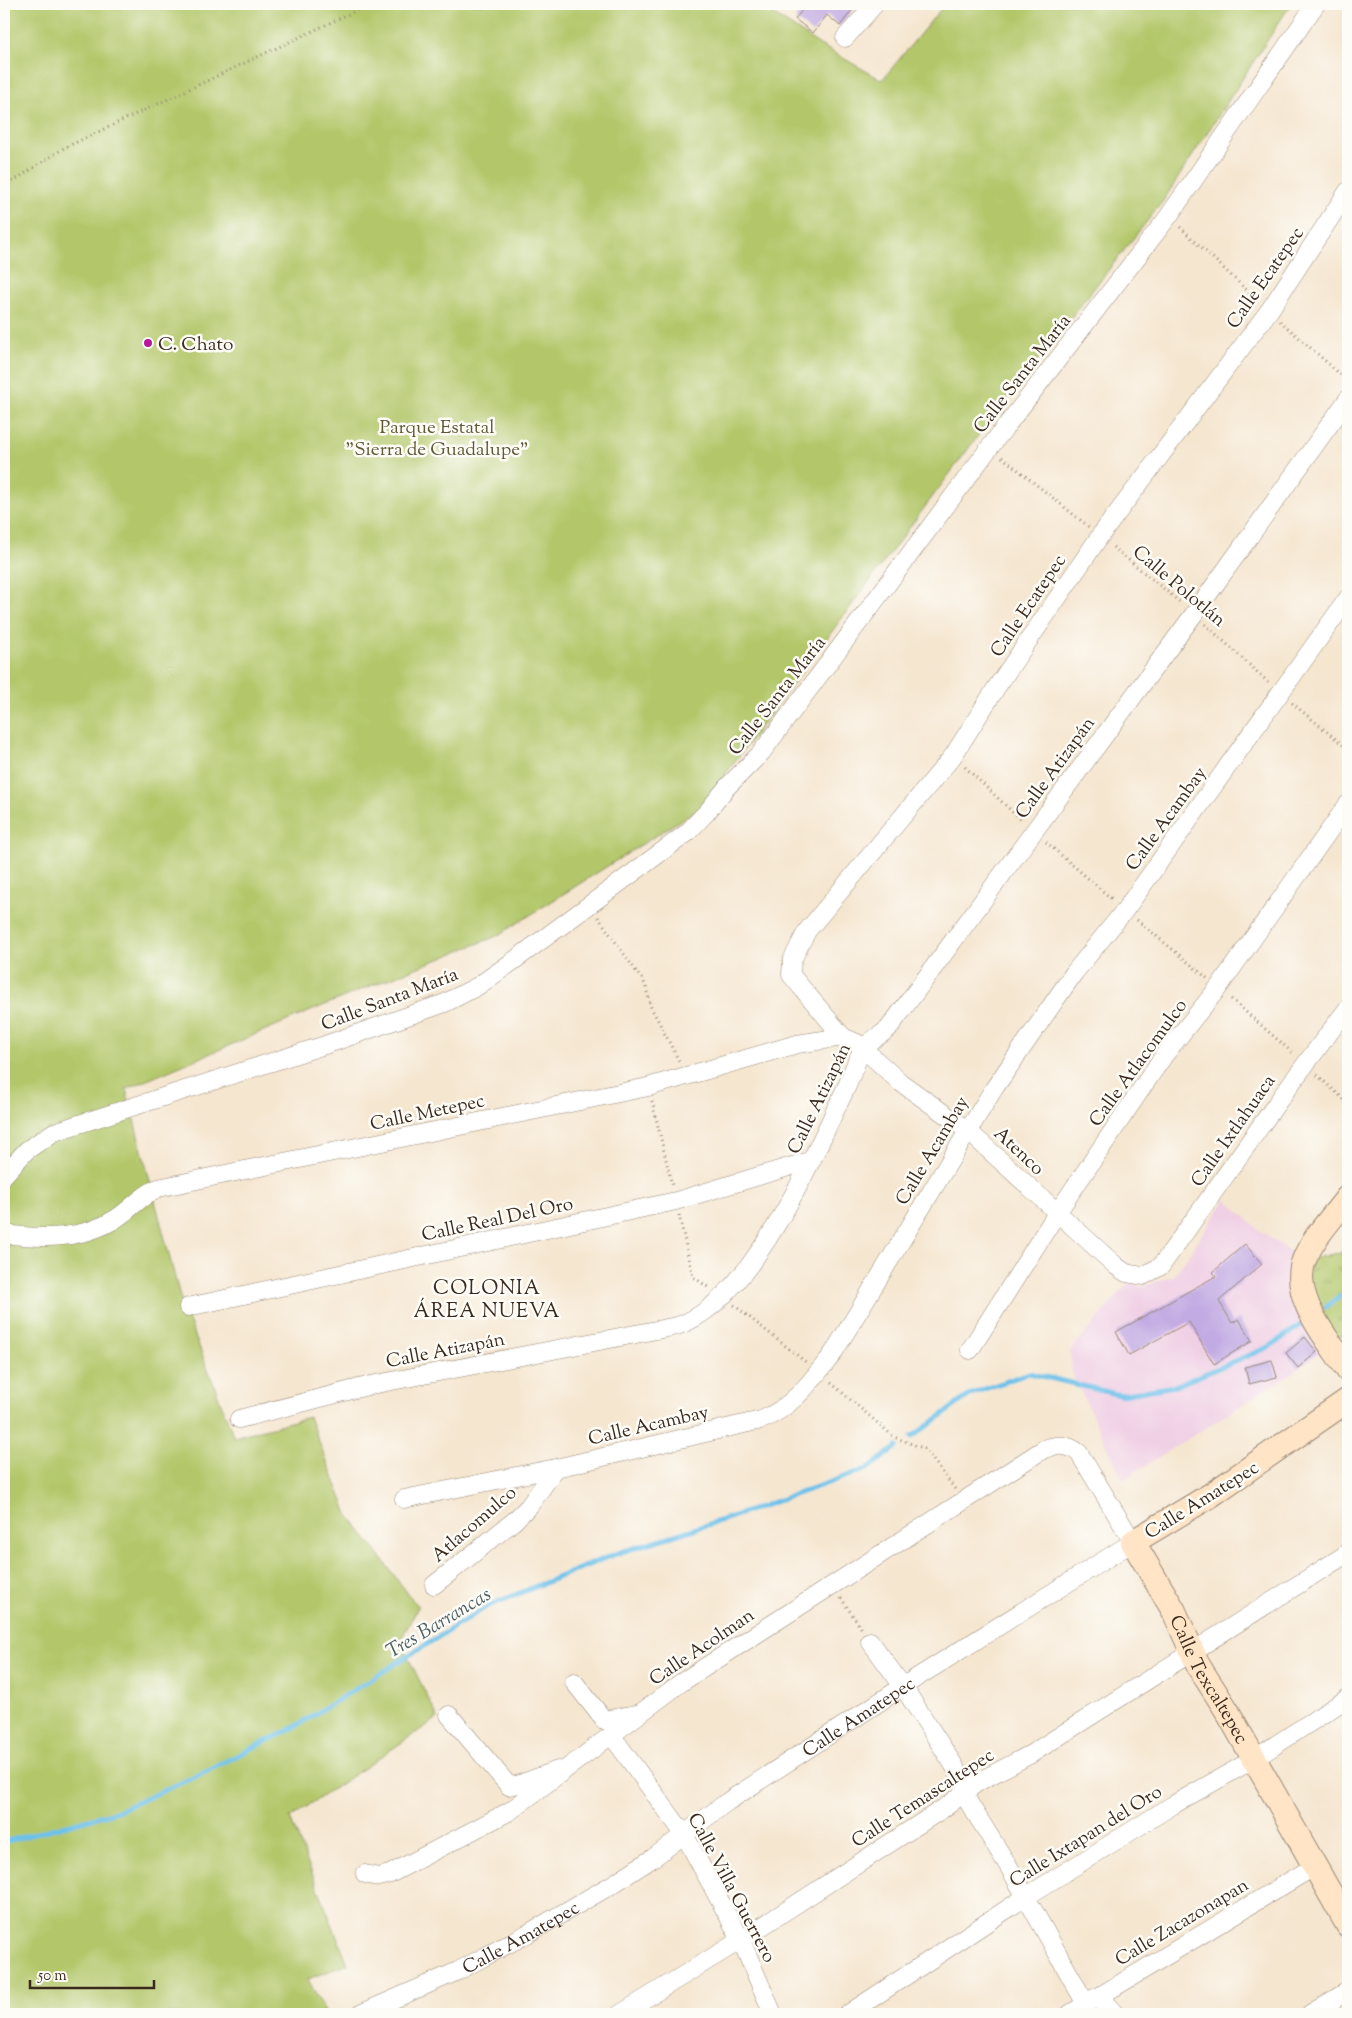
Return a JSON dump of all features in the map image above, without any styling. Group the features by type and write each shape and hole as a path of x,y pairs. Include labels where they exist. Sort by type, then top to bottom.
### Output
{"street":[{"path":"845,38 875,4"},
{"name":"Calle Santa María","path":"4,1175 27,1150 54,1132 325,1045 445,1003 478,986 590,906 686,833 707,812 727,787 761,753 990,447 1168,217 1316,4"},
{"name":"Calle Ecatepec","path":"843,1037 790,975 792,960 807,931 954,756 996,688 1100,536 1268,311 1348,191"},
{"name":"Calle Atizapán","path":"238,1419 371,1385 677,1326 693,1320 723,1298 734,1286 771,1232 812,1160 864,1048 889,1028 1194,614 1348,399"},
{"name":"Calle Acambay","path":"404,1499 556,1468 774,1415 799,1395 818,1372 876,1283 967,1130 1074,973 1125,910 1348,598"},
{"name":"Calle Atlacomulco","path":"970,1350 1057,1213 1165,1054 1218,988 1348,804"},
{"name":"Calle Ixtlahuaca","path":"1149,1274 1161,1266 1348,1008"},
{"path":"843,1037 864,1048"},
{"name":"Calle Metepec","path":"4,1234 53,1238 80,1233 104,1225 119,1217 147,1193 158,1188 648,1086 797,1044 843,1037"},
{"name":"Atenco","path":"864,1048 900,1082 967,1130 1057,1213 1126,1273 1143,1276 1149,1274"},
{"name":"Calle Real Del Oro","path":"188,1307 676,1201 812,1160"},
{"path":"1348,1197 1310,1247 1302,1270 1304,1296 1310,1310 1348,1370"},
{"name":"Calle Amatepec","path":"360,2014 458,1971 527,1934 621,1879 726,1802 904,1688 916,1678 1132,1542 1211,1495 1348,1400"},
{"name":"Calle Acolman","path":"366,1874 384,1877 468,1835 510,1811 682,1682 1044,1449 1061,1445"},
{"name":"Calle Texcaltepec","path":"1061,1445 1074,1449 1079,1453 1174,1611 1192,1654 1226,1708 1348,1924"},
{"name":"Atlacomulco","path":"434,1585 529,1506 556,1468"},
{"name":"Calle Temascaltepec","path":"620,2014 742,1940 965,1793 978,1782 1031,1754 1192,1654 1348,1553"},
{"path":"870,1641 904,1688 955,1767 965,1793 1024,1898 1090,2001 1107,2005 1115,2014"},
{"path":"574,1682 604,1720 643,1712"},
{"name":"Calle Ixtapan del Oro","path":"848,2014 1024,1898 1173,1805 1254,1758 1348,1698"},
{"path":"449,1715 509,1786 520,1784 549,1772 566,1770"},
{"name":"Calle Villa Guerrero","path":"612,1736 684,1834 742,1940 773,2014"},
{"name":"Calle Zacazonapan","path":"1070,2014 1314,1866"},
{"path":"1310,2014 1348,1991"}],"path":[{"path":"4,187 64,148 370,4"},
{"name":"Calle Polotlán","path":"990,447 1194,614 1281,694 1348,749"},
{"path":"590,906 645,984 651,1007 686,1075"},
{"path":"1306,1065 1348,1103"},
{"path":"648,1086 693,1277 752,1317 894,1437 925,1449 965,1501"},
{"path":"833,1586 870,1641"}],"shaded area":[{"path":"1226,1199 1258,1229 1302,1260 1330,1346 1295,1371 1123,1480 1072,1373 1070,1351 1132,1279 1140,1287 1174,1276"}],"green space":[{"name":"Parque Estatal \"Sierra de Guadalupe\"","path":"4,4 726,4 767,10 820,45 882,80 945,4 1291,4 1163,201 986,425 701,807 497,936 363,989 126,1089 180,1297 234,1437 309,1417 348,1514 418,1607 400,1641 438,1718 290,1818 348,1964 308,1979 326,2014 4,2014"},
{"path":"1348,1252 1348,1329 1330,1346 1302,1260"}],"building":[{"path":"807,4 857,4 840,26 827,15 813,33 795,19"},
{"path":"1245,1244 1262,1264 1219,1301 1232,1323 1239,1319 1252,1341 1214,1364 1189,1322 1129,1355 1116,1332 1216,1276 1213,1272"},
{"path":"1305,1337 1317,1352 1298,1368 1286,1353"},
{"path":"1272,1360 1277,1377 1249,1384 1245,1367"}],"waterway":[{"name":"Tres Barrancas","path":"1326,1307 1348,1291"},
{"name":"Tres Barrancas","path":"912,1437 971,1394 1029,1373 1120,1395 1175,1386 1269,1347 1302,1324"},
{"name":"Tres Barrancas","path":"4,1842 115,1812 192,1778 293,1728 488,1606 618,1553 732,1517 867,1469 897,1447"}],"place":[{"name":"C. Chato","path":"148,343"}],"district":[{"name":"COLONIA ÁREA NUEVA","path":"487,1298"}]}
